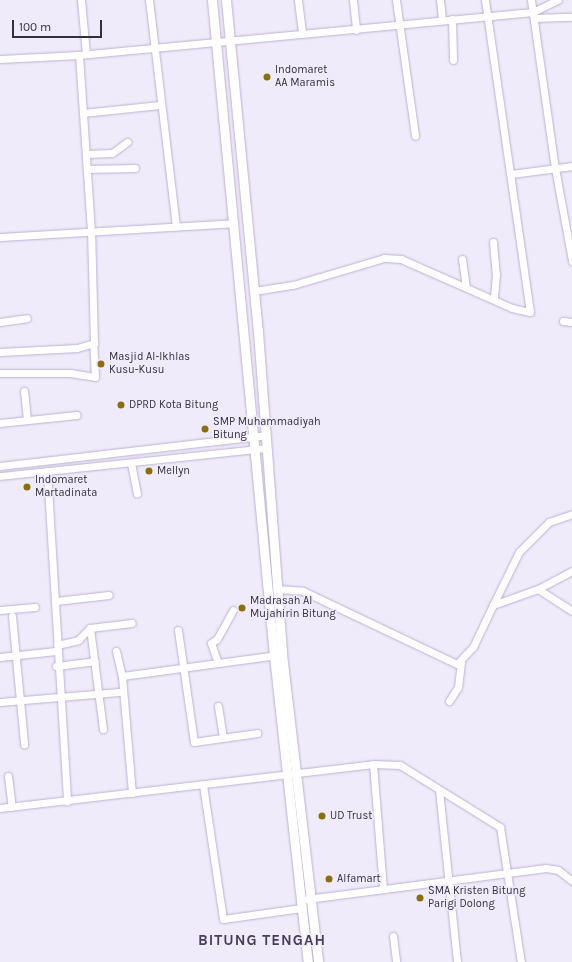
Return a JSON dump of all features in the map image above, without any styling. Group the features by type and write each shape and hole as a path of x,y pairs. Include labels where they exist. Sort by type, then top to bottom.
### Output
{"street":[{"path":"0,373 70,373 95,377 91,231 83,113 81,0"},
{"path":"149,0 153,47 176,226"},
{"path":"212,0 253,436 291,775 301,904 308,962"},
{"path":"226,0 254,291 266,435 277,589 278,655"},
{"path":"298,0 302,34"},
{"path":"353,0 356,30"},
{"path":"396,0 415,136"},
{"path":"440,0 442,20"},
{"path":"254,291 293,285 384,258 401,259 494,298 525,313 531,310 485,0"},
{"path":"531,0 554,168 572,261"},
{"path":"533,15 558,0"},
{"path":"0,59 83,55 153,47 399,26 487,16 533,15 572,17"},
{"path":"452,19 452,60"},
{"path":"83,113 160,105"},
{"path":"86,154 112,154 127,142"},
{"path":"511,174 572,166"},
{"path":"87,169 135,168"},
{"path":"0,237 234,223"},
{"path":"492,242 496,274 494,298"},
{"path":"462,259 466,286"},
{"path":"0,322 27,318"},
{"path":"563,320 572,322"},
{"path":"0,352 93,344"},
{"path":"24,391 27,420"},
{"path":"0,423 77,415"},
{"path":"0,466 102,456 266,435"},
{"path":"174,447 176,458"},
{"path":"0,476 267,448"},
{"path":"102,456 103,466"},
{"path":"132,463 137,493"},
{"path":"47,471 56,601 56,666 67,801"},
{"path":"449,701 458,687 461,662 493,605 519,552 549,522 572,514"},
{"path":"493,605 538,589 572,571"},
{"path":"277,589 303,591 444,660 461,662"},
{"path":"538,589 572,611"},
{"path":"56,601 109,594"},
{"path":"0,610 34,608"},
{"path":"218,663 211,643 217,639 233,610"},
{"path":"12,616 24,744"},
{"path":"0,657 56,648 78,640 90,628 132,623"},
{"path":"90,628 103,729"},
{"path":"178,630 194,742 257,733"},
{"path":"116,651 122,676 132,793"},
{"path":"122,676 278,655"},
{"path":"56,666 94,661"},
{"path":"0,702 119,692"},
{"path":"218,706 223,738"},
{"path":"373,764 383,889"},
{"path":"0,808 291,775 373,764 400,765 500,827 510,874 521,962"},
{"path":"291,775 318,962"},
{"path":"8,776 12,807"},
{"path":"203,785 223,919 301,904 310,899 553,868 572,881"},
{"path":"439,790 446,882 457,962"},
{"path":"393,936 396,962"}],"place":[{"name":"Indomaret AA Maramis","path":"267,77"},
{"name":"Masjid Al-Ikhlas Kusu-Kusu","path":"101,364"},
{"name":"DPRD Kota Bitung","path":"121,405"},
{"name":"SMP Muhammadiyah Bitung","path":"205,429"},
{"name":"Mellyn","path":"149,471"},
{"name":"Indomaret Martadinata","path":"27,487"},
{"name":"Madrasah Al Mujahirin Bitung","path":"242,608"},
{"name":"UD Trust","path":"322,816"},
{"name":"Alfamart","path":"329,879"},
{"name":"SMA Kristen Bitung Parigi Dolong","path":"420,898"}],"district":[{"name":"BITUNG TENGAH","path":"262,941"}]}
